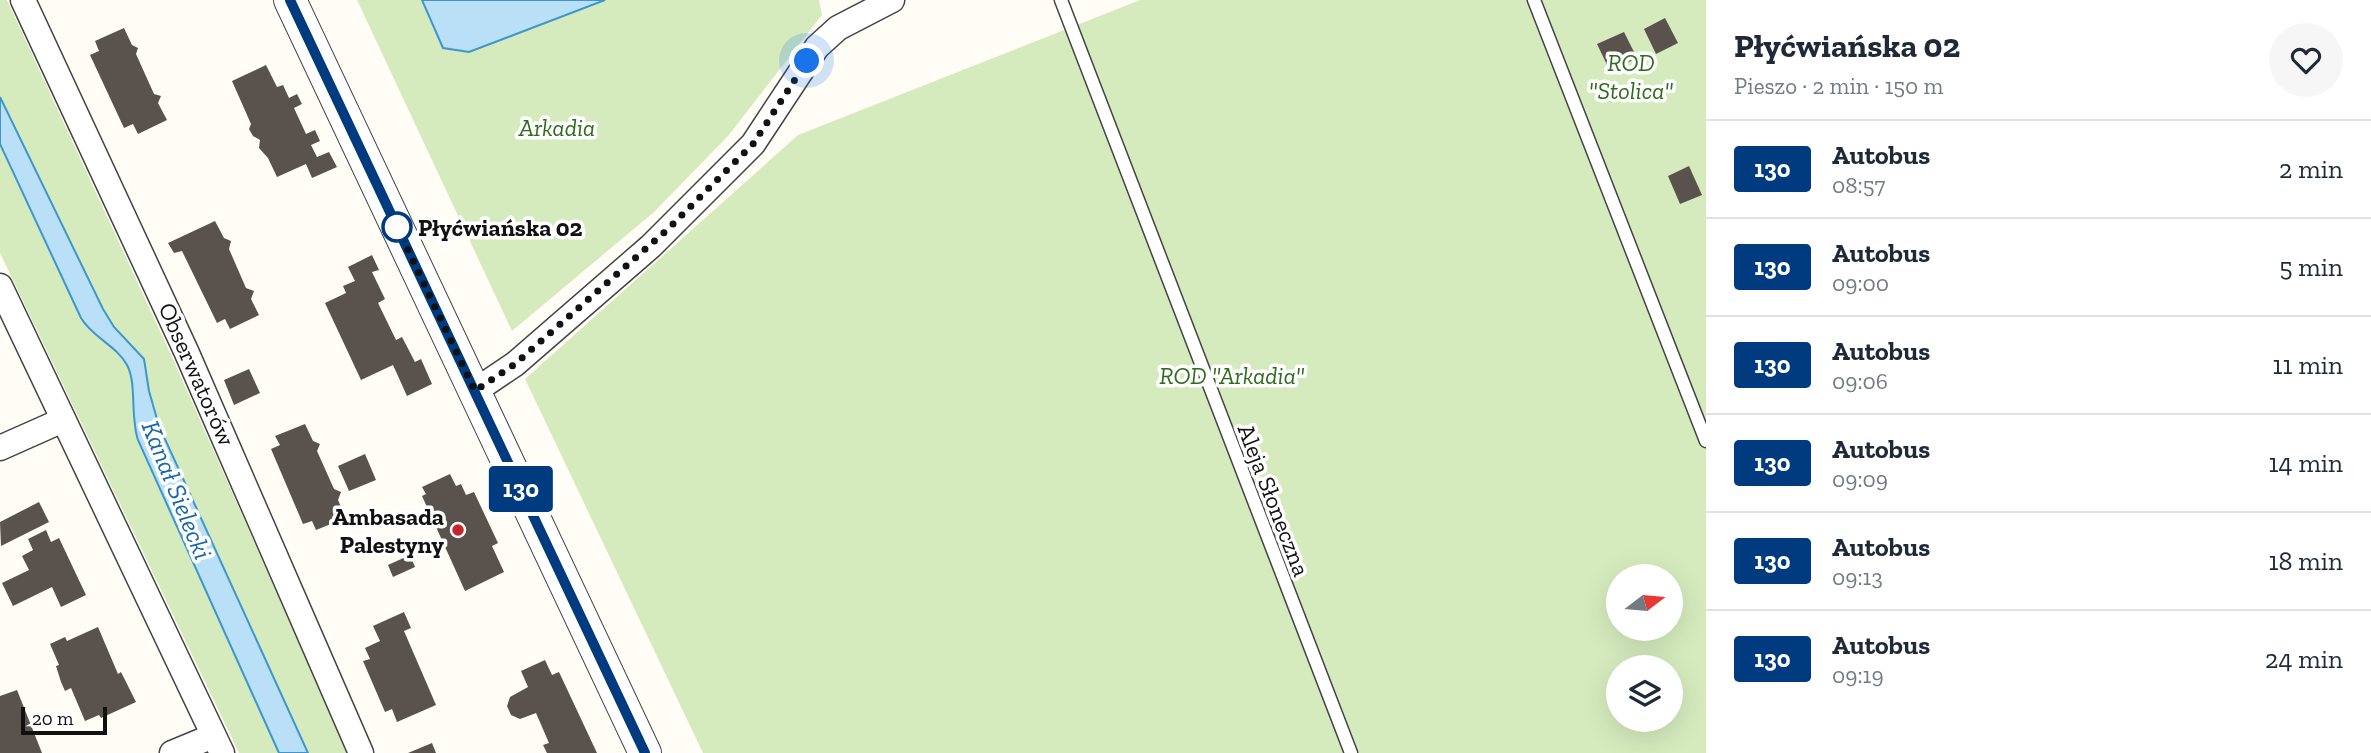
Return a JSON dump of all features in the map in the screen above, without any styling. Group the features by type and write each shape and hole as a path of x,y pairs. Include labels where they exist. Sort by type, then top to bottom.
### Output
{"street":[{"name":"Obserwatorów","path":"23,0 186,351 361,753"},
{"path":"290,0 645,753"},
{"path":"475,391 515,364 651,246 753,144 817,47 838,28 892,0"},
{"path":"0,286 217,744 172,753"},
{"path":"0,448 62,421"}],"lane":[{"name":"Aleja Słoneczna","path":"1060,0 1351,753"},
{"path":"1534,0 1706,441"}],"green space":[{"path":"0,0 7,0 172,357 348,753 239,753 0,253"},
{"name":"Arkadia","path":"357,0 819,0 822,15 728,136 654,212 512,331"},
{"name":"ROD \"Arkadia\"","path":"1140,0 1706,0 1706,753 703,753 525,379 798,135"}],"water":[{"path":"422,0 605,0 469,52 443,48"},
{"name":"Kanał Sielecki","path":"0,97 103,309 114,327 144,359 149,391 159,426 308,753 279,753 138,440 132,381 127,365 81,318 0,144"}],"building":[{"path":"1665,18 1678,43 1656,54 1644,29"},
{"path":"124,28 132,45 138,48 136,54 154,94 161,96 158,103 167,120 138,134 133,124 124,128 90,55 99,51 95,41"},
{"path":"1624,32 1637,58 1610,71 1597,44"},
{"path":"266,65 277,87 283,85 289,98 297,94 302,104 294,108 306,134 315,130 320,141 311,145 317,157 329,152 337,167 312,178 306,164 277,177 268,158 259,148 260,140 253,136 249,129 251,124 232,81"},
{"path":"1689,166 1702,195 1680,204 1668,176"},
{"path":"215,221 224,238 231,241 229,249 246,288 254,291 251,299 259,315 230,329 225,319 217,323 182,251 174,253 168,243"},
{"path":"372,255 379,270 372,272 385,299 378,303 396,340 402,337 415,362 421,359 432,384 407,396 393,365 361,380 325,303 346,293 343,286 355,281 348,267"},
{"path":"249,369 260,393 234,405 224,380"},
{"path":"305,424 313,441 320,444 317,451 334,489 341,492 338,500 346,518 316,530 312,521 303,524 271,449 280,445 275,436"},
{"path":"365,454 376,480 349,491 338,466"},
{"path":"450,474 456,486 461,484 466,495 474,492 498,543 492,546 504,572 465,591 422,496 426,494 422,487"},
{"path":"39,502 49,522 1,546 0,522"},
{"path":"46,530 51,542 59,538 86,595 61,607 52,587 13,606 2,583 29,570 22,556 33,550 28,539"},
{"path":"410,555 415,567 393,577 388,565"},
{"path":"404,612 411,628 404,631 436,705 397,722 392,709 385,712 363,661 370,659 365,648 380,641 373,626"},
{"path":"98,627 118,674 121,672 136,702 101,718 99,715 85,721 71,688 65,691 56,666 59,665 50,644 65,637 67,641"},
{"path":"545,660 552,675 559,672 597,753 547,753 543,745 549,743 536,713 520,719 511,715 507,706 510,697 528,687 521,671"},
{"path":"17,690 42,753 0,753 0,696"},
{"path":"432,743 436,753 408,753"}],"bus line":[{"name":"130","path":"290,0 645,753"}],"place":[{"name":"Płyćwiańska 02","path":"397,227"},
{"name":"Ambasada Palestyny","path":"458,530"}],"route":[{"path":"397,227 475,391 515,364 651,246 753,144 807,61"}],"park label":[{"name":"ROD \"Stolica\"","path":"1631,76"}]}
